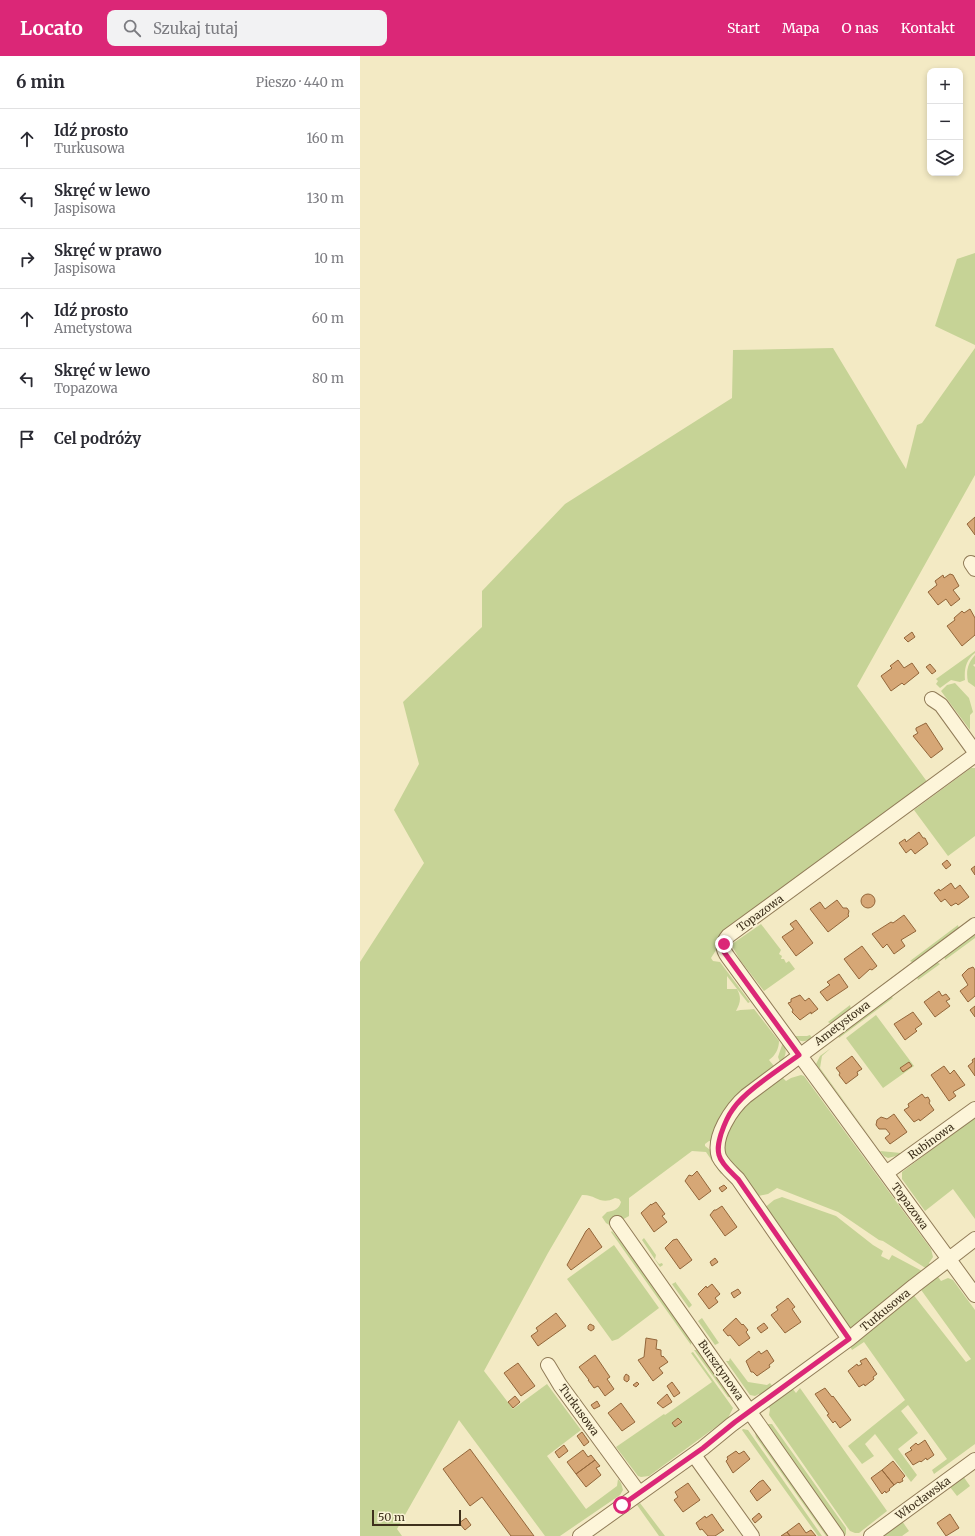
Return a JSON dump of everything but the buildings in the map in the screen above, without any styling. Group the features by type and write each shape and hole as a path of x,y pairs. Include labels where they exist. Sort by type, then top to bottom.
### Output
{"street":[{"path":"932,699 941,705 975,752"},
{"name":"Topazowa","path":"975,755 725,940 723,946 724,952 975,1295"},
{"name":"Ametystowa","path":"849,1339 738,1179 720,1158 718,1148 722,1132 728,1117 738,1103 799,1055 975,925"},
{"name":"Rubinowa","path":"886,1173 975,1108"},
{"name":"Bursztynowa","path":"617,1224 837,1536"},
{"name":"Turkusowa","path":"580,1536 849,1339 975,1240"},
{"name":"Turkusowa","path":"548,1365 560,1386 639,1493"},
{"path":"694,1454 752,1536"},
{"name":"Włocławska","path":"871,1536 975,1460"}],"green space":[{"path":"975,253 975,345 935,326 957,259"},
{"path":"833,348 906,469 917,425 922,423 975,348 975,475 857,686 928,783 718,947 711,958 713,961 720,962 750,1002 748,1003 727,976 727,989 737,989 740,995 736,1011 754,1009 779,1041 776,1052 769,1060 774,1066 713,1142 709,1141 705,1144 705,1146 713,1152 724,1172 721,1174 706,1152 692,1151 629,1198 629,1216 611,1226 606,1223 602,1217 607,1212 618,1208 621,1202 619,1199 615,1198 605,1201 591,1196 582,1195 548,1253 484,1371 513,1409 547,1384 581,1430 547,1456 586,1509 617,1486 618,1479 623,1490 620,1495 560,1536 545,1536 459,1420 397,1529 402,1536 360,1536 360,962 424,863 394,810 419,764 403,702 482,627 482,591 565,504 732,398 733,350"},
{"path":"975,651 966,665 965,680 960,682 951,680 940,688 936,684 938,681 936,679"},
{"path":"975,655 975,664 973,665 975,667 975,687 968,682 967,675 969,665"},
{"path":"955,683 969,698 973,712 970,715 970,730 941,691 947,685"},
{"path":"971,768 975,768 975,836 948,856 914,810"},
{"path":"761,924 781,950 779,954 782,956 781,959 784,959 786,963 789,961 795,969 764,991 740,960 732,946 732,944"},
{"path":"958,925 959,929 914,963 910,961"},
{"path":"975,931 975,938 945,960 944,954"},
{"path":"935,961 940,964 918,980 916,975"},
{"path":"889,995 893,998 839,1038 838,1036"},
{"path":"850,1005 851,1009 831,1024 828,1022"},
{"path":"876,1015 914,1066 883,1088 846,1038"},
{"path":"810,1035 812,1038 806,1041 799,1041 792,1036 807,1036"},
{"path":"783,1042 786,1053 780,1062 778,1057"},
{"path":"831,1048 822,1056 820,1068 876,1145 816,1064 820,1056"},
{"path":"801,1075 804,1076 931,1249 933,1257 929,1263 931,1266 927,1269 883,1241 879,1240 838,1212 777,1188 768,1194 754,1197 723,1152 724,1139 737,1110 781,1076 786,1081"},
{"path":"975,1117 975,1219 953,1189 925,1211 902,1179 902,1172"},
{"path":"880,1151 901,1153 900,1155 888,1158"},
{"path":"782,1197 836,1216 883,1251 881,1256 889,1260 892,1255 924,1272 851,1329 848,1329 763,1209 774,1200"},
{"path":"612,1231 637,1261 692,1339 691,1345 611,1232"},
{"path":"644,1238 656,1255 655,1259 659,1264 662,1263 663,1265 660,1267 642,1240"},
{"path":"614,1245 659,1308 618,1339 612,1341 567,1279"},
{"path":"936,1274 941,1281 948,1278 953,1280 975,1310 975,1444 934,1474 932,1470 947,1459 908,1405 901,1411 918,1433 898,1449 917,1475 911,1482 875,1434 865,1444 874,1456 862,1464 848,1446 905,1400 864,1342 852,1350 849,1344 912,1293 966,1362 971,1359 919,1287"},
{"path":"676,1283 692,1305 689,1308 672,1284"},
{"path":"702,1318 719,1343 715,1345 698,1321"},
{"path":"694,1350 699,1350 734,1398 728,1397"},
{"path":"693,1352 733,1408 728,1418 649,1476 638,1476 616,1447 712,1382 691,1353"},
{"path":"730,1358 748,1382 767,1385 770,1383 773,1387 761,1397 759,1394 755,1396 750,1395 726,1361 729,1361"},
{"path":"792,1388 796,1393 800,1388 887,1511 859,1533 850,1531 769,1415 770,1409 768,1406"},
{"path":"772,1424 846,1528 846,1535 839,1530 766,1425"},
{"path":"742,1430 748,1430 822,1536 818,1536"},
{"path":"757,1432 831,1536 826,1536 756,1437 755,1433"},
{"path":"963,1476 970,1486 957,1496 950,1487 950,1484"},
{"path":"640,1503 665,1536 659,1536 637,1505"},
{"path":"902,1521 909,1531 902,1536 882,1536"}],"route":[{"path":"622,1505 703,1448 735,1422 849,1339 738,1179 722,1161 719,1155 718,1144 720,1136 732,1109 746,1096 799,1055 724,952 724,944"}]}
